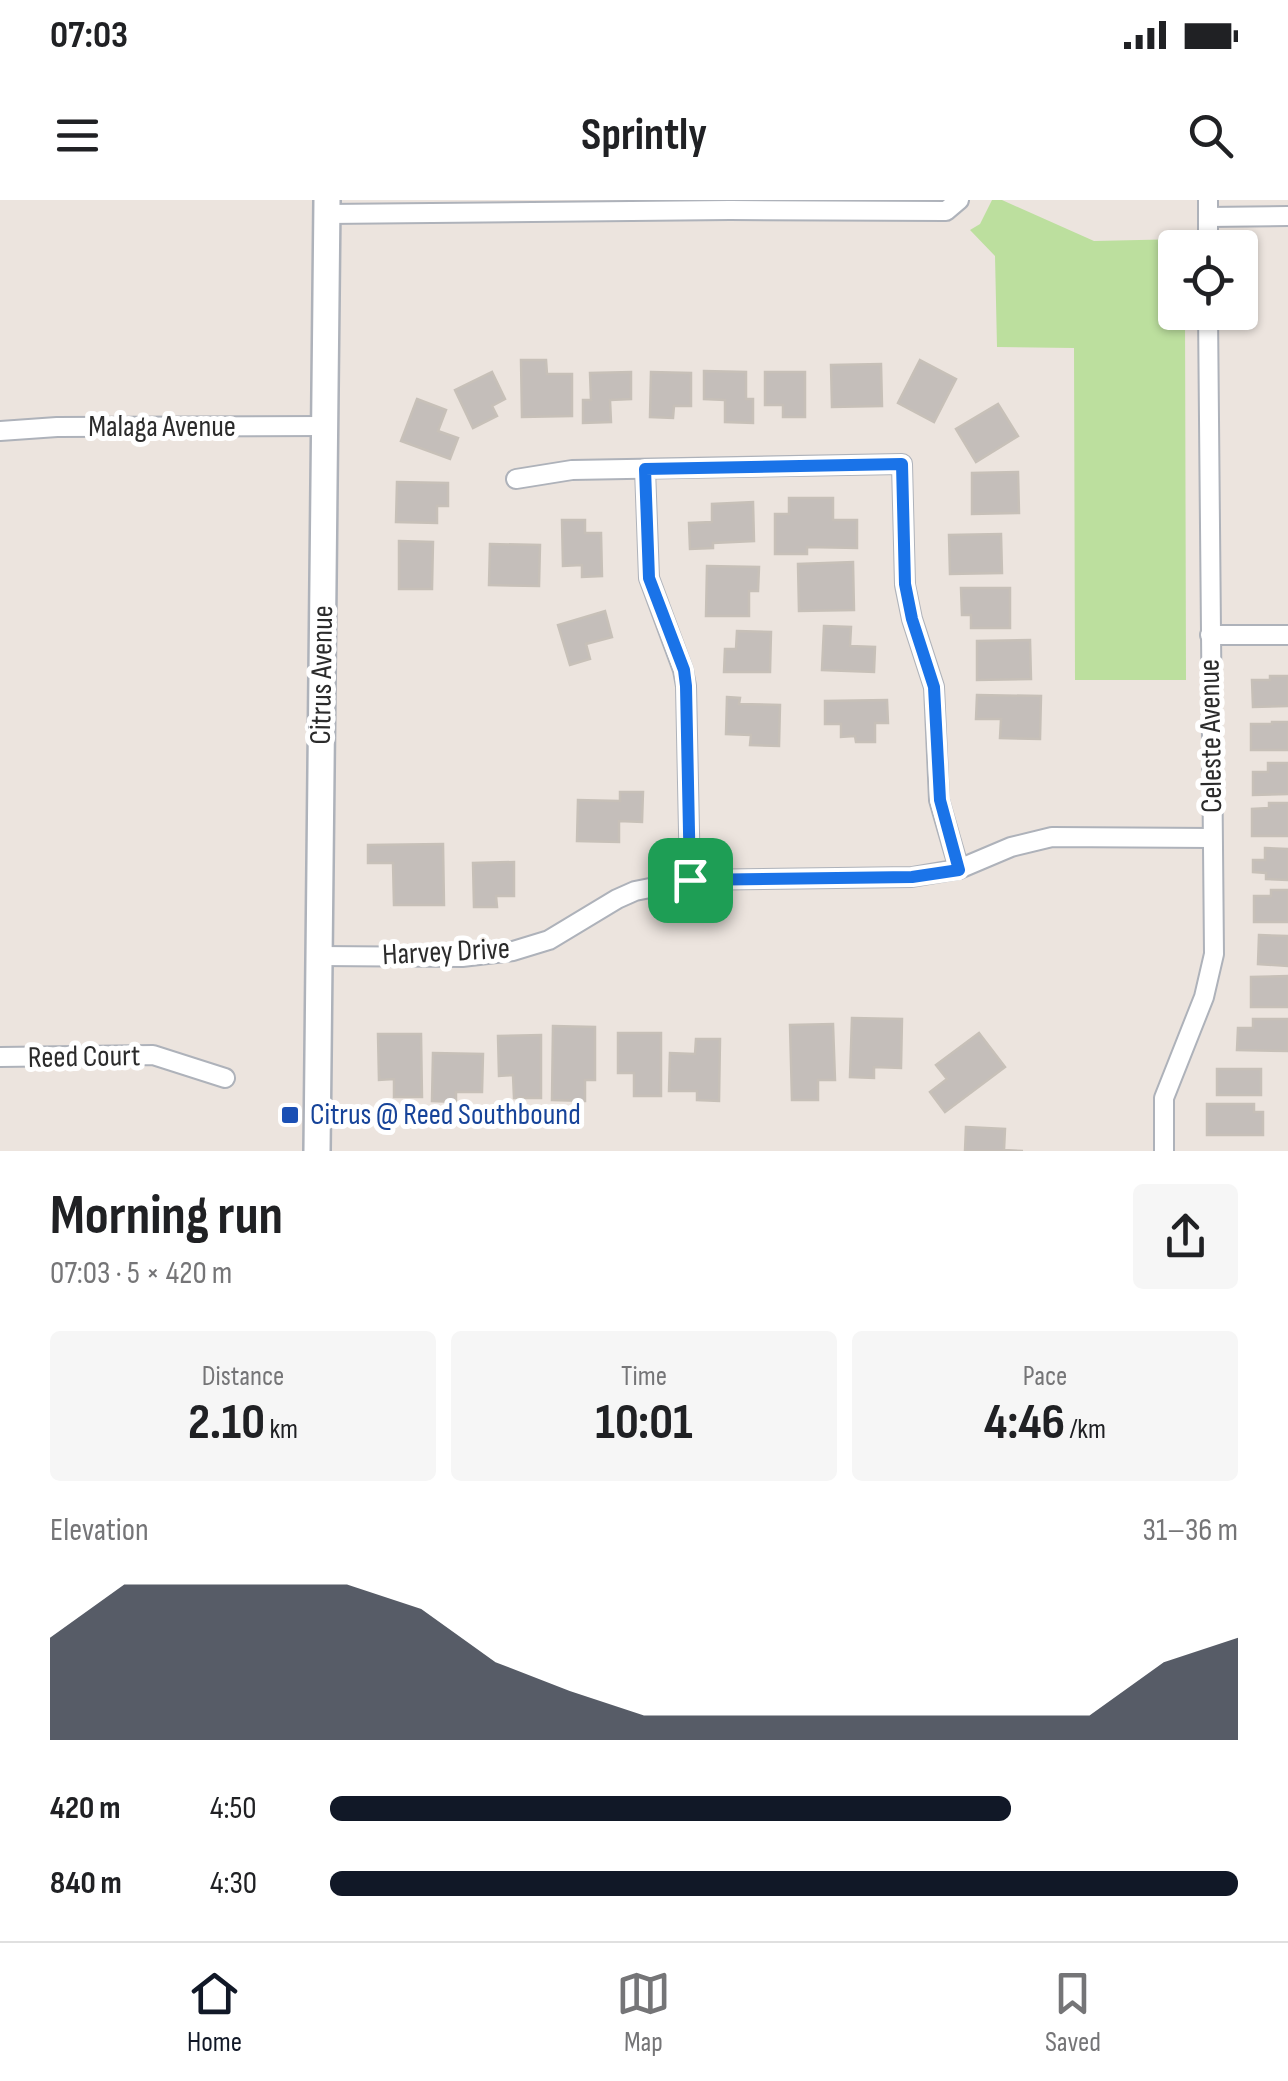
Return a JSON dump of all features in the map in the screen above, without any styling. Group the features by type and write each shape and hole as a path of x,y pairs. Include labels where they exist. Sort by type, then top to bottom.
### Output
{"main road":[{"name":"Citrus Avenue","path":"317,1151 327,207"}],"street":[{"path":"327,207 952,206"},
{"path":"1208,208 1288,216"},
{"name":"Celeste Avenue","path":"1164,1151 1164,1098 1204,997 1214,954 1208,330"},
{"name":"Malaga Avenue","path":"0,432 57,427 325,426"},
{"path":"516,480 572,470 902,464 905,584 934,687 940,800 959,870"},
{"path":"645,469 649,578 684,670 686,686 690,880"},
{"path":"1210,635 1288,635"},
{"name":"Harvey Drive","path":"318,956 462,957 513,951 549,940 635,891 690,880 912,877 959,870 1012,847 1052,837 1212,838"},
{"name":"Reed Court","path":"0,1058 153,1055 225,1078"}],"green space":[{"path":"992,200 1002,200 1094,241 1158,240 1158,330 1185,330 1186,680 1075,680 1074,348 997,347 995,256 970,230 980,224"}],"building":[{"path":"521,360 546,360 547,374 572,374 572,416 522,417"},
{"path":"920,360 956,379 934,422 898,403"},
{"path":"881,364 882,406 832,407 831,365"},
{"path":"704,371 746,372 746,399 753,399 753,423 725,422 725,400 704,399"},
{"path":"492,372 505,399 492,406 497,416 473,428 455,390"},
{"path":"631,372 631,399 610,400 611,422 583,423 583,400 591,400 590,373"},
{"path":"651,372 691,373 691,406 674,406 673,418 650,417"},
{"path":"765,372 805,372 805,417 783,417 783,405 765,405"},
{"path":"417,399 446,410 438,431 458,438 450,459 401,441"},
{"path":"998,404 1018,436 976,462 956,429"},
{"path":"1018,472 1019,513 972,514 972,473"},
{"path":"397,482 448,483 448,506 437,506 437,523 396,522"},
{"path":"789,498 833,498 833,520 857,520 857,548 807,547 807,554 775,554 775,514 789,514"},
{"path":"753,502 754,541 713,543 713,548 690,549 689,523 712,522 712,504"},
{"path":"562,520 585,520 585,533 601,533 602,576 582,577 582,565 563,566"},
{"path":"1001,534 1002,573 950,574 949,535"},
{"path":"399,541 433,542 432,589 399,589"},
{"path":"490,544 540,545 539,586 489,585"},
{"path":"853,562 854,610 799,611 798,564"},
{"path":"707,566 759,567 758,591 749,591 749,616 706,616"},
{"path":"961,588 1010,588 1010,628 971,628 971,615 962,615"},
{"path":"605,611 612,637 586,644 590,659 570,665 558,625"},
{"path":"824,626 851,627 850,646 875,647 874,672 822,670"},
{"path":"737,631 771,632 770,672 724,672 725,649 736,649"},
{"path":"1030,640 1031,679 977,680 977,641"},
{"path":"1270,676 1288,676 1288,706 1253,707 1252,680 1270,680"},
{"path":"977,695 1041,696 1040,739 1000,738 1001,719 976,719"},
{"path":"727,697 740,698 739,704 780,705 779,746 750,745 751,735 726,734"},
{"path":"887,700 888,723 875,723 875,742 856,742 855,736 841,737 841,724 825,724 825,701"},
{"path":"1288,722 1288,750 1251,750 1251,724"},
{"path":"1268,763 1288,763 1288,794 1253,795 1253,772 1268,772"},
{"path":"620,792 643,792 642,822 619,821 619,842 577,841 578,800 620,801"},
{"path":"1269,803 1288,803 1288,836 1252,836 1252,809 1269,808"},
{"path":"443,844 444,905 394,905 393,863 368,863 368,845"},
{"path":"1265,848 1288,849 1288,880 1266,879 1266,873 1253,872 1253,860 1265,860"},
{"path":"514,862 514,896 496,896 497,907 474,907 473,863"},
{"path":"1271,890 1288,890 1288,922 1254,922 1254,896 1271,896"},
{"path":"1259,935 1288,936 1288,966 1258,964"},
{"path":"1288,976 1288,1007 1251,1007 1251,977"},
{"path":"852,1018 902,1019 901,1068 874,1067 874,1078 850,1077"},
{"path":"1253,1019 1288,1019 1288,1051 1237,1050 1238,1028 1253,1028"},
{"path":"833,1024 835,1080 818,1080 818,1100 792,1100 790,1025"},
{"path":"553,1026 595,1027 595,1080 585,1080 585,1101 552,1100"},
{"path":"618,1033 661,1033 661,1096 634,1096 634,1073 618,1073"},
{"path":"979,1033 1005,1067 945,1112 930,1092 947,1079 936,1065"},
{"path":"378,1034 421,1034 422,1097 394,1097 394,1079 379,1080"},
{"path":"541,1035 541,1098 514,1098 513,1075 499,1076 498,1036"},
{"path":"696,1039 720,1039 719,1101 697,1100 697,1091 669,1091 670,1053 695,1054"},
{"path":"433,1053 483,1054 482,1092 456,1092 456,1102 432,1101"},
{"path":"1217,1069 1261,1069 1261,1095 1217,1095"},
{"path":"1207,1104 1254,1104 1254,1112 1263,1112 1263,1135 1207,1135"},
{"path":"966,1127 1005,1129 1004,1150 1023,1151 965,1151"}],"place":[{"name":"Citrus @ Reed Southbound","path":"290,1115"}],"route":[{"path":"902,464 907,600 934,687 940,800 959,870 912,877 690,880 686,686 684,670 649,578 645,469 902,464"}]}
